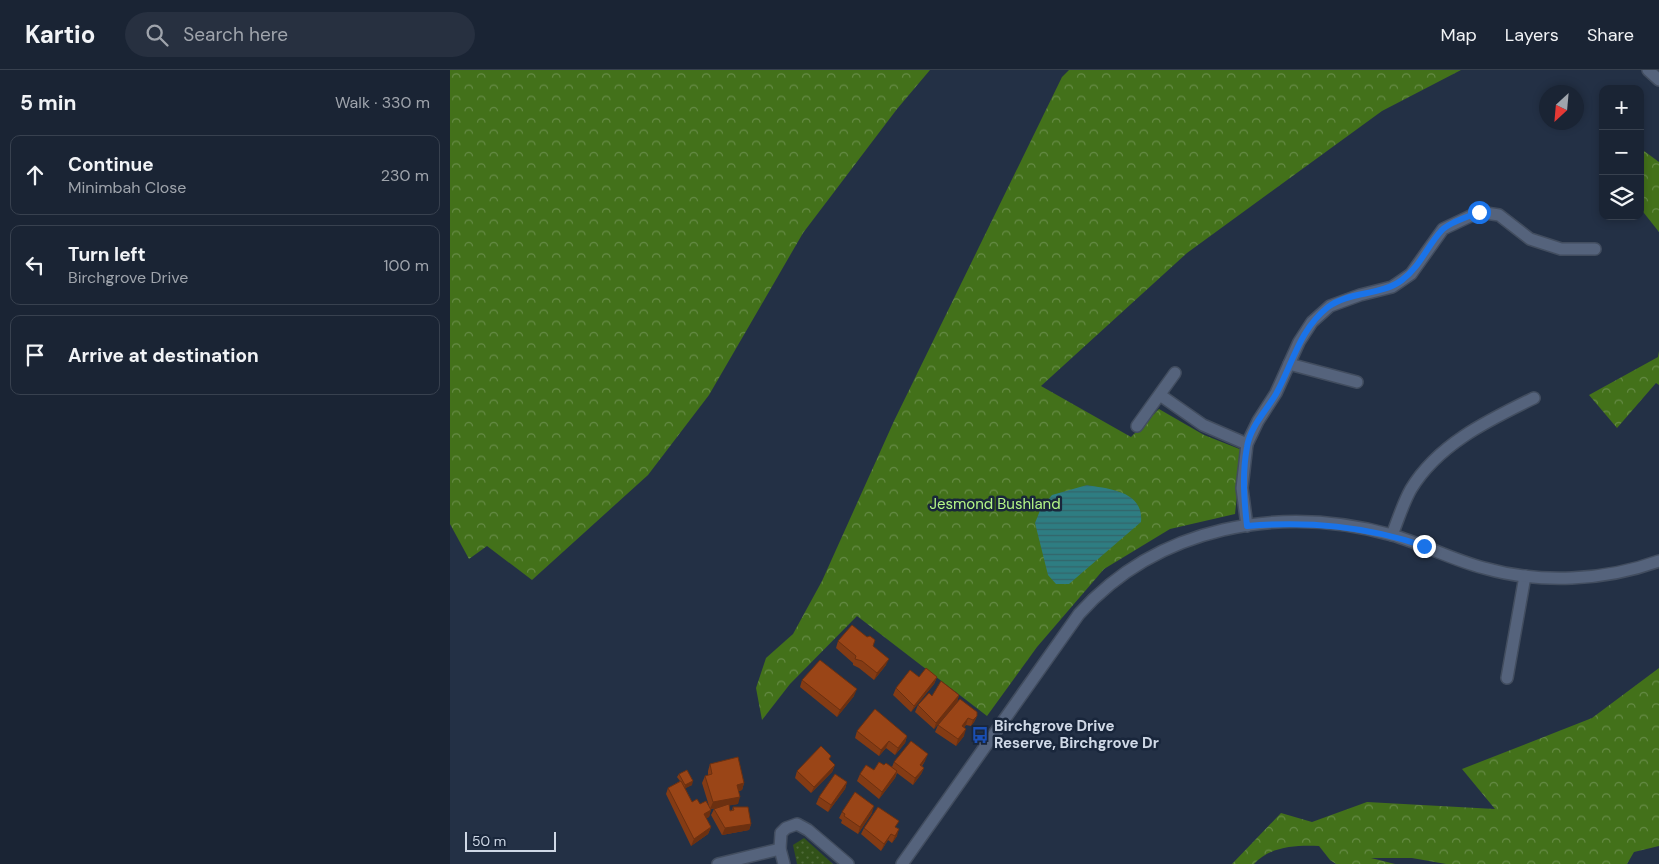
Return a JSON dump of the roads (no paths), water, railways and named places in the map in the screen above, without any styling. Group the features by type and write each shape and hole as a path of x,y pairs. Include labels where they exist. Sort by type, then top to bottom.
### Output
{"street":[{"path":"1648,70 1659,80"},
{"path":"1247,526 1242,488 1247,444 1258,421 1276,393 1299,342 1312,322 1330,306 1360,295 1392,287 1411,274 1443,229 1479,212 1498,215 1530,239 1561,249 1595,249"},
{"path":"1289,364 1357,382"},
{"path":"1137,426 1175,373"},
{"path":"1160,395 1203,425 1247,444"},
{"path":"1392,535 1411,489 1441,453 1503,413 1534,398"},
{"path":"902,864 1067,629 1093,599 1137,564 1173,545 1197,536 1247,526 1288,522 1336,525 1392,535 1486,569 1525,576 1567,578 1601,575 1659,561"},
{"path":"1508,678 1525,576"},
{"path":"784,864 780,849 780,833 790,826 797,824 808,830 848,864"},
{"path":"718,864 780,849"}],"place":[{"name":"Birchgrove Drive Reserve, Birchgrove Dr","path":"980,735"}],"park label":[{"name":"Jesmond Bushland","path":"995,504"}]}
